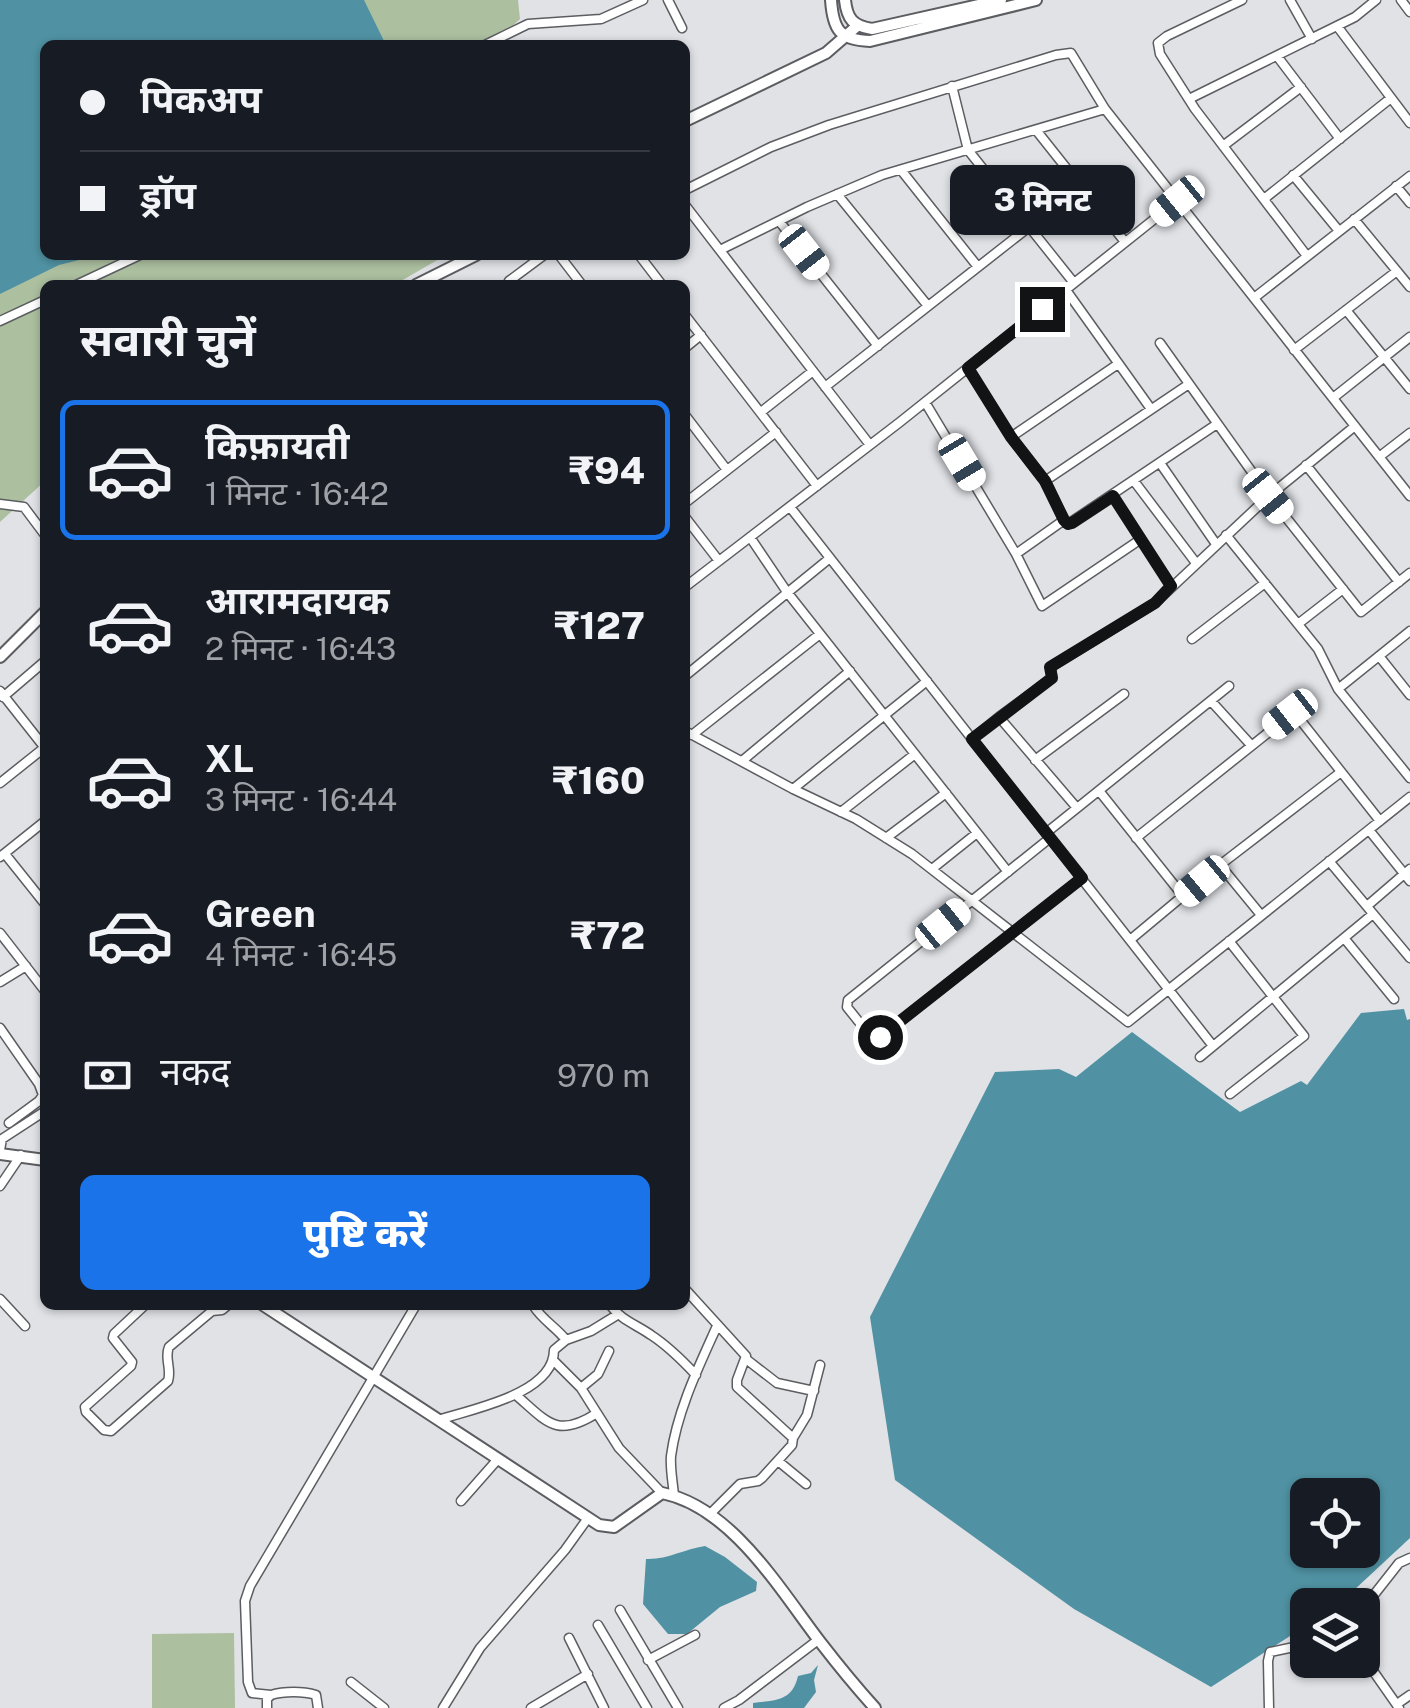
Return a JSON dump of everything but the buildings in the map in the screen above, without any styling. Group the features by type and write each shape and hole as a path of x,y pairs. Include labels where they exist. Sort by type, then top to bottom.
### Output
{"street":[{"path":"495,40 528,24 601,19 643,0"},
{"path":"668,0 682,28"},
{"path":"831,0 836,29 846,36 870,40 1036,0"},
{"path":"845,0 847,16 856,27 881,29 1001,0"},
{"path":"1242,0 1158,43 1160,54 1223,146 1307,256"},
{"path":"1290,0 1312,39"},
{"path":"1189,99 1355,18 1376,0"},
{"path":"1401,0 1410,12"},
{"path":"1337,26 1410,124"},
{"path":"690,120 826,53 856,27"},
{"path":"690,188 771,147 829,125 1071,52 1105,109 1410,496"},
{"path":"1277,56 1340,138"},
{"path":"952,86 968,150 1029,227 1151,409"},
{"path":"1223,146 1300,87"},
{"path":"1264,199 1391,98"},
{"path":"720,250 836,194 901,170 1105,109"},
{"path":"1036,130 1125,242"},
{"path":"901,170 978,266"},
{"path":"1294,176 1339,231"},
{"path":"1254,298 1410,176"},
{"path":"1396,186 1410,204"},
{"path":"836,194 928,306"},
{"path":"690,583 1177,201"},
{"path":"690,211 870,445"},
{"path":"779,220 878,346"},
{"path":"1354,220 1410,287"},
{"path":"825,387 1029,227"},
{"path":"87,280 129,260"},
{"path":"426,280 466,260"},
{"path":"512,280 538,260"},
{"path":"563,260 578,280"},
{"path":"643,260 658,280"},
{"path":"1294,350 1397,271"},
{"path":"0,321 40,302"},
{"path":"1346,310 1410,388"},
{"path":"690,321 818,486"},
{"path":"690,344 701,335"},
{"path":"1333,398 1410,337"},
{"path":"1160,343 1268,496 1361,612 1410,573"},
{"path":"1011,437 1118,364"},
{"path":"968,368 1011,437 1045,481 1068,524 1217,424"},
{"path":"761,412 813,372"},
{"path":"1045,481 1189,384"},
{"path":"925,402 1016,554 1042,606 1141,539"},
{"path":"690,422 727,470"},
{"path":"972,739 1052,678 1050,667 1155,603 1268,496 1354,426"},
{"path":"690,499 776,432"},
{"path":"1379,458 1410,433"},
{"path":"1160,464 1216,544"},
{"path":"1306,465 1399,582"},
{"path":"1134,481 1196,563"},
{"path":"1113,496 1171,586"},
{"path":"0,504 24,507 40,529"},
{"path":"790,507 1214,1046"},
{"path":"1016,554 1064,520"},
{"path":"690,523 719,561"},
{"path":"1226,534 1318,648 1338,689 1410,778"},
{"path":"750,538 787,592 1008,872"},
{"path":"690,672 830,558"},
{"path":"1192,640 1265,583"},
{"path":"1298,624 1342,588"},
{"path":"0,657 40,617"},
{"path":"1338,689 1410,631"},
{"path":"690,732 820,634"},
{"path":"1378,656 1410,695"},
{"path":"40,665 1,695 40,742"},
{"path":"742,760 850,672"},
{"path":"793,789 926,681"},
{"path":"1082,878 880,1037 872,1037 847,1007 848,1000 1229,686"},
{"path":"1035,760 1124,694"},
{"path":"1211,701 1250,745"},
{"path":"1136,838 1294,712 1380,821"},
{"path":"999,718 1077,808"},
{"path":"690,734 886,838 932,869 1128,1022 1410,797"},
{"path":"0,782 40,752"},
{"path":"841,812 914,754"},
{"path":"1130,940 1342,772"},
{"path":"1100,792 1183,896"},
{"path":"886,838 946,793"},
{"path":"40,828 2,856 40,898"},
{"path":"1200,1057 1344,938 1408,875 1369,830"},
{"path":"932,869 976,832"},
{"path":"1329,861 1410,958"},
{"path":"1220,866 1261,916"},
{"path":"0,933 40,985"},
{"path":"1344,938 1394,999"},
{"path":"1230,941 1304,1036 1230,1094"},
{"path":"0,982 26,966"},
{"path":"0,1028 40,1086"},
{"path":"10,1123 40,1099"},
{"path":"40,1114 2,1139 0,1152 40,1157"},
{"path":"0,1186 21,1156"},
{"path":"690,1295 746,1359 777,1383 814,1391"},
{"path":"0,1299 25,1326"},
{"path":"139,1310 113,1338 132,1362 130,1366 86,1407 86,1412 104,1430 110,1431 168,1381 171,1373 167,1352 210,1310"},
{"path":"270,1310 606,1527 614,1527 662,1493"},
{"path":"318,1708 312,1693 252,1692 248,1682 245,1601 250,1586 413,1310"},
{"path":"537,1310 566,1340"},
{"path":"614,1310 673,1351 696,1375"},
{"path":"438,1420 516,1395 534,1384 554,1362 554,1350 566,1340 618,1315"},
{"path":"674,1496 670,1460 676,1430 717,1326"},
{"path":"581,1388 598,1374 608,1352"},
{"path":"746,1359 737,1380 738,1388 793,1438"},
{"path":"554,1362 581,1388 620,1448 662,1493 710,1514 740,1542 875,1708"},
{"path":"710,1514 740,1484 758,1481 792,1444 807,1415 820,1364"},
{"path":"516,1395 557,1425 580,1424 598,1413"},
{"path":"460,1501 498,1459"},
{"path":"778,1461 806,1484"},
{"path":"443,1708 480,1648 588,1518"},
{"path":"1379,1588 1399,1562 1410,1558"},
{"path":"620,1610 678,1708"},
{"path":"598,1625 647,1708"},
{"path":"648,1660 696,1635"},
{"path":"569,1638 604,1708"},
{"path":"724,1708 818,1640"},
{"path":"1269,1708 1270,1652 1290,1648"},
{"path":"530,1708 588,1674"},
{"path":"1378,1678 1398,1706 1410,1695"},
{"path":"351,1682 384,1708"},
{"path":"267,1708 271,1695"}],"green space":[{"path":"0,0 518,0 520,19 497,40 40,40 40,260 437,260 403,280 40,280 40,486 0,522"},
{"path":"234,1633 235,1708 152,1708 152,1634"}],"water":[{"path":"0,0 364,0 384,40 40,40 40,260 79,260 59,265 0,294"},
{"path":"1404,1009 1407,1020 1410,1019 1410,1538 1380,1566 1380,1478 1290,1478 1290,1568 1378,1568 1356,1588 1290,1588 1290,1636 1211,1687 1074,1609 895,1480 870,1317 995,1072 1059,1069 1076,1077 1132,1032 1240,1112 1301,1081 1307,1085 1361,1013"},
{"path":"705,1546 757,1582 756,1591 720,1607 687,1634 668,1634 643,1604 646,1559"},
{"path":"818,1665 816,1692 804,1708 753,1708 753,1703 787,1695 798,1676 811,1673"}],"route":[{"path":"880,1037 1082,878 972,739 1052,678 1050,667 1155,603 1171,586 1113,496 1072,523 1064,520 1045,481 1011,437 968,368 1042,309"}]}
